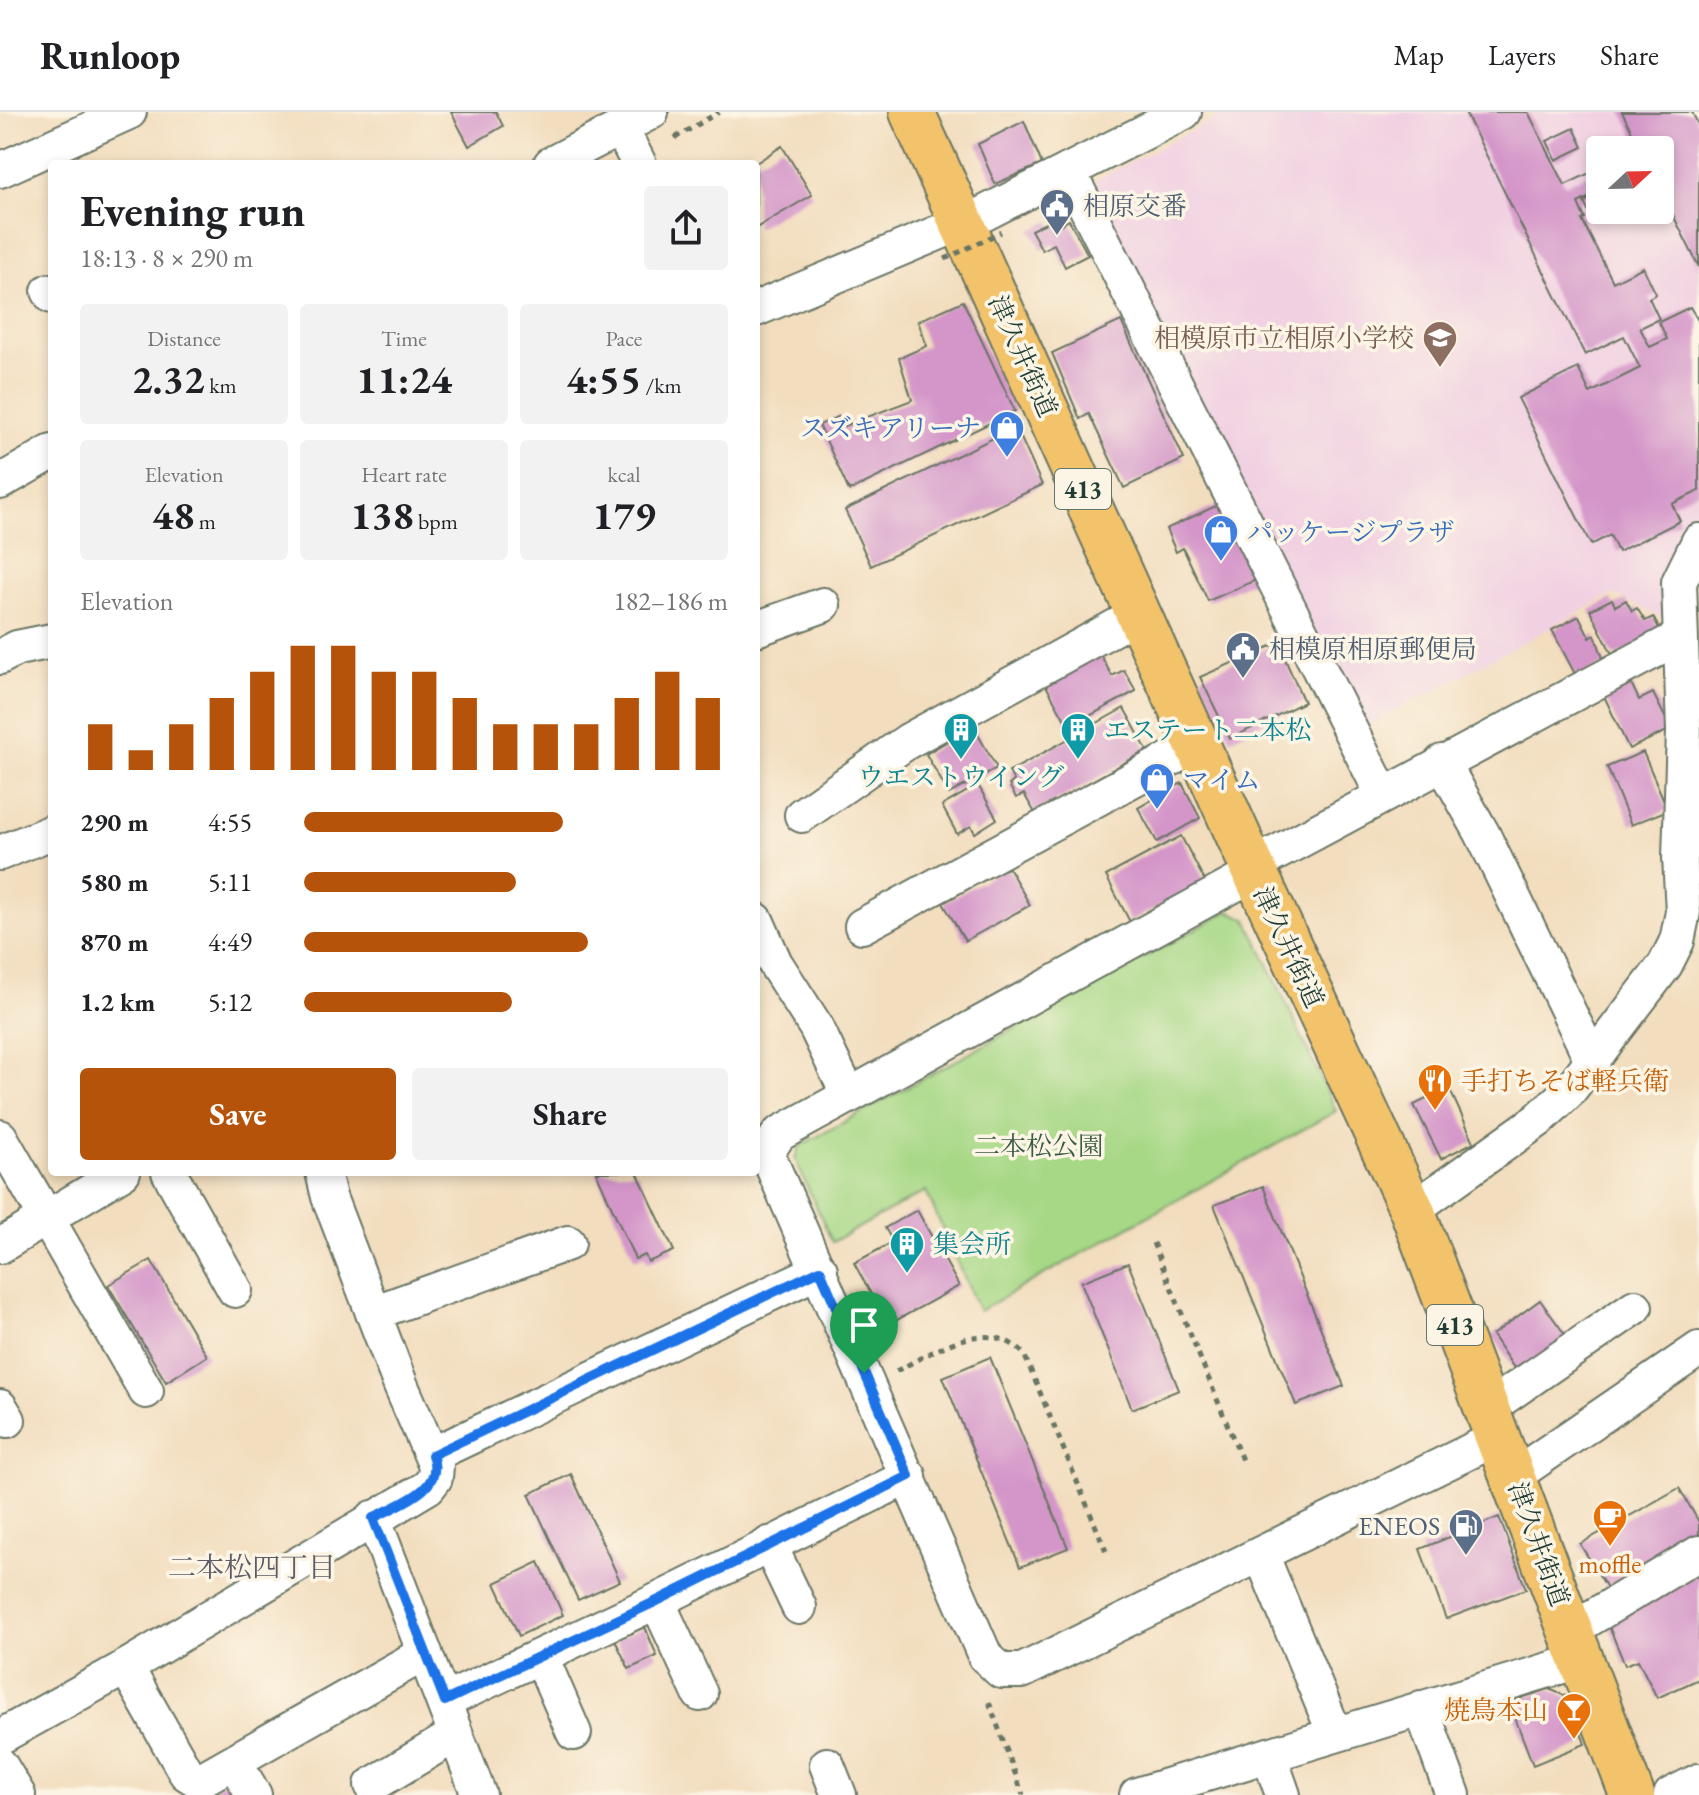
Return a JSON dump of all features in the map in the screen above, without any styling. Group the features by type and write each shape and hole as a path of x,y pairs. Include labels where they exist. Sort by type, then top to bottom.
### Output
{"highway":[{"name":"津久井街道","path":"912,112 1253,869 1412,1210 1632,1795"}],"street":[{"path":"0,170 129,112"},
{"path":"559,160 651,112"},
{"path":"760,308 969,237 1068,171 1184,112"},
{"path":"621,129 637,160"},
{"path":"1068,171 1383,795"},
{"path":"0,482 48,454"},
{"path":"1412,1210 1538,1120 1568,1092 1665,965 1691,916 1690,800 1679,582 1699,541"},
{"path":"760,629 823,605"},
{"path":"802,815 908,741 1139,614"},
{"path":"1680,637 1442,762 848,1094 779,1134 769,1149 769,1158 985,1656 995,1668 1008,1673 1022,1671 1261,1554 1699,1349"},
{"path":"0,657 17,648 48,642"},
{"path":"862,926 1198,744"},
{"path":"1442,762 1482,833 1593,1062"},
{"path":"0,853 48,834"},
{"path":"760,929 775,963 816,1027 848,1094"},
{"path":"0,1137 146,1391"},
{"path":"0,1246 116,1176"},
{"path":"171,1176 235,1290"},
{"path":"0,1737 126,1667 428,1487 435,1478 436,1466 432,1455 373,1313 324,1176"},
{"path":"373,1313 568,1243"},
{"path":"432,1455 820,1270"},
{"path":"1500,1441 1635,1307"},
{"path":"445,1701 657,1601 909,1476"},
{"path":"373,1518 479,1795"},
{"path":"769,1544 799,1607"},
{"path":"1137,1795 1421,1708 1576,1645 1699,1553"},
{"path":"1261,1554 1335,1734"},
{"path":"657,1601 700,1694"},
{"path":"126,1667 190,1779 208,1778 425,1653"},
{"path":"541,1657 574,1733"},
{"path":"1421,1708 1453,1795"},
{"path":"372,1785 455,1735"},
{"path":"1269,1755 1283,1795"},
{"path":"235,1763 254,1795"},
{"path":"0,1765 18,1795"},
{"path":"1671,1795 1699,1781"}],"path":[{"path":"1153,1243 1244,1465"},
{"path":"885,1377 966,1337 994,1337 1018,1348 1024,1354 1106,1551"},
{"path":"990,1702 1023,1795"}],"shaded area":[{"name":"相模原市立相原小学校","path":"1228,112 1699,112 1699,528 1667,620 1613,594 1362,729 1092,190 1094,181"}],"green space":[{"name":"二本松公園","path":"1229,911 1247,919 1336,1111 979,1311 926,1191 832,1242 795,1159 800,1146"}],"building":[{"path":"451,112 496,112 503,126 469,146"},
{"path":"1465,112 1528,112 1565,185 1586,175 1586,199 1578,203 1585,219 1582,220 1613,282 1643,267 1656,294 1649,298 1659,319 1640,328 1650,347 1667,339 1659,322 1690,307 1699,322 1699,491 1672,504 1680,521 1618,552 1610,535 1591,545 1518,398 1578,368 1590,393 1640,368 1624,336 1585,355"},
{"path":"1622,112 1692,112 1699,126 1699,267 1674,217 1674,136 1634,136"},
{"path":"1024,121 1042,164 995,184 978,144"},
{"path":"1574,128 1583,147 1556,160 1547,141"},
{"path":"782,146 812,195 760,226 760,160"},
{"name":"相原交番","path":"1069,220 1088,255 1065,267 1054,244 1042,250 1031,230 1050,221 1054,228"},
{"path":"963,301 1015,411 849,491 819,425 840,416 844,426 912,400 899,358 927,346 918,321"},
{"path":"1121,321 1184,459 1124,488 1089,414 1080,419 1052,353"},
{"path":"1016,427 1042,485 871,566 845,510"},
{"path":"1220,504 1256,580 1208,601 1183,548 1176,552 1166,529"},
{"path":"1612,599 1615,606 1626,600 1632,611 1637,608 1645,621 1653,617 1659,628 1651,633 1654,639 1615,656 1590,610"},
{"path":"1579,616 1590,638 1595,635 1605,664 1577,678 1552,630"},
{"path":"1278,643 1304,702 1230,739 1200,677"},
{"path":"1100,654 1112,676 1124,670 1136,691 1069,727 1045,684"},
{"path":"1631,683 1639,700 1653,693 1671,729 1629,749 1604,696"},
{"name":"エステート二本松","path":"1124,708 1147,750 1035,813 1024,794 1016,798 1009,785 1014,781 1009,772"},
{"name":"ウエストウイング","path":"973,726 997,768 949,794 926,754"},
{"path":"1643,752 1668,810 1631,825 1607,767"},
{"path":"1182,783 1200,818 1157,842 1138,808"},
{"path":"978,785 997,819 975,833 971,826 957,834 942,806"},
{"path":"1181,836 1205,881 1130,922 1106,876"},
{"path":"1008,867 1030,905 965,941 943,903"},
{"path":"1449,1088 1474,1142 1441,1159 1414,1105"},
{"path":"598,1176 639,1176 674,1251 648,1262 645,1255 635,1259"},
{"path":"1263,1186 1344,1386 1296,1405 1214,1205"},
{"name":"集会所","path":"917,1210 959,1286 888,1325 854,1263 893,1242 885,1228"},
{"path":"151,1260 207,1356 166,1382 108,1285"},
{"path":"1128,1263 1179,1390 1132,1409 1081,1282"},
{"path":"1540,1300 1569,1340 1520,1377 1492,1335"},
{"path":"990,1357 1068,1548 1020,1567 943,1377"},
{"path":"571,1474 620,1581 578,1600 529,1494"},
{"path":"1679,1488 1699,1522 1699,1538 1609,1591 1580,1544"},
{"path":"1499,1517 1526,1589 1446,1619 1420,1549"},
{"path":"539,1562 563,1615 519,1636 495,1583"},
{"path":"1699,1574 1699,1679 1657,1698 1638,1660 1625,1665 1607,1622"},
{"path":"645,1627 657,1656 629,1669 615,1640"},
{"path":"1549,1689 1568,1697 1585,1744 1533,1765 1509,1702"},
{"path":"228,1780 238,1795 202,1795"}],"place":[{"name":"相原交番","path":"1057,237"},
{"name":"相模原市立相原小学校","path":"1440,369"},
{"name":"スズキアリーナ","path":"1007,459"},
{"name":"パッケージプラザ","path":"1221,563"},
{"name":"相模原相原郵便局","path":"1243,680"},
{"name":"ウエストウイング","path":"961,761"},
{"name":"エステート二本松","path":"1078,761"},
{"name":"マイム","path":"1157,811"},
{"name":"手打ちそば軽兵衛","path":"1435,1112"},
{"name":"集会所","path":"907,1275"},
{"name":"moffle","path":"1610,1548"},
{"name":"ENEOS","path":"1466,1557"},
{"name":"焼鳥本山","path":"1574,1741"}],"district":[{"name":"二本松四丁目","path":"252,1567"}],"route":[{"path":"820,1270 864,1373 909,1476 657,1601 445,1701 373,1518 428,1487 435,1478 436,1466 432,1455 600,1378 820,1270"}]}
